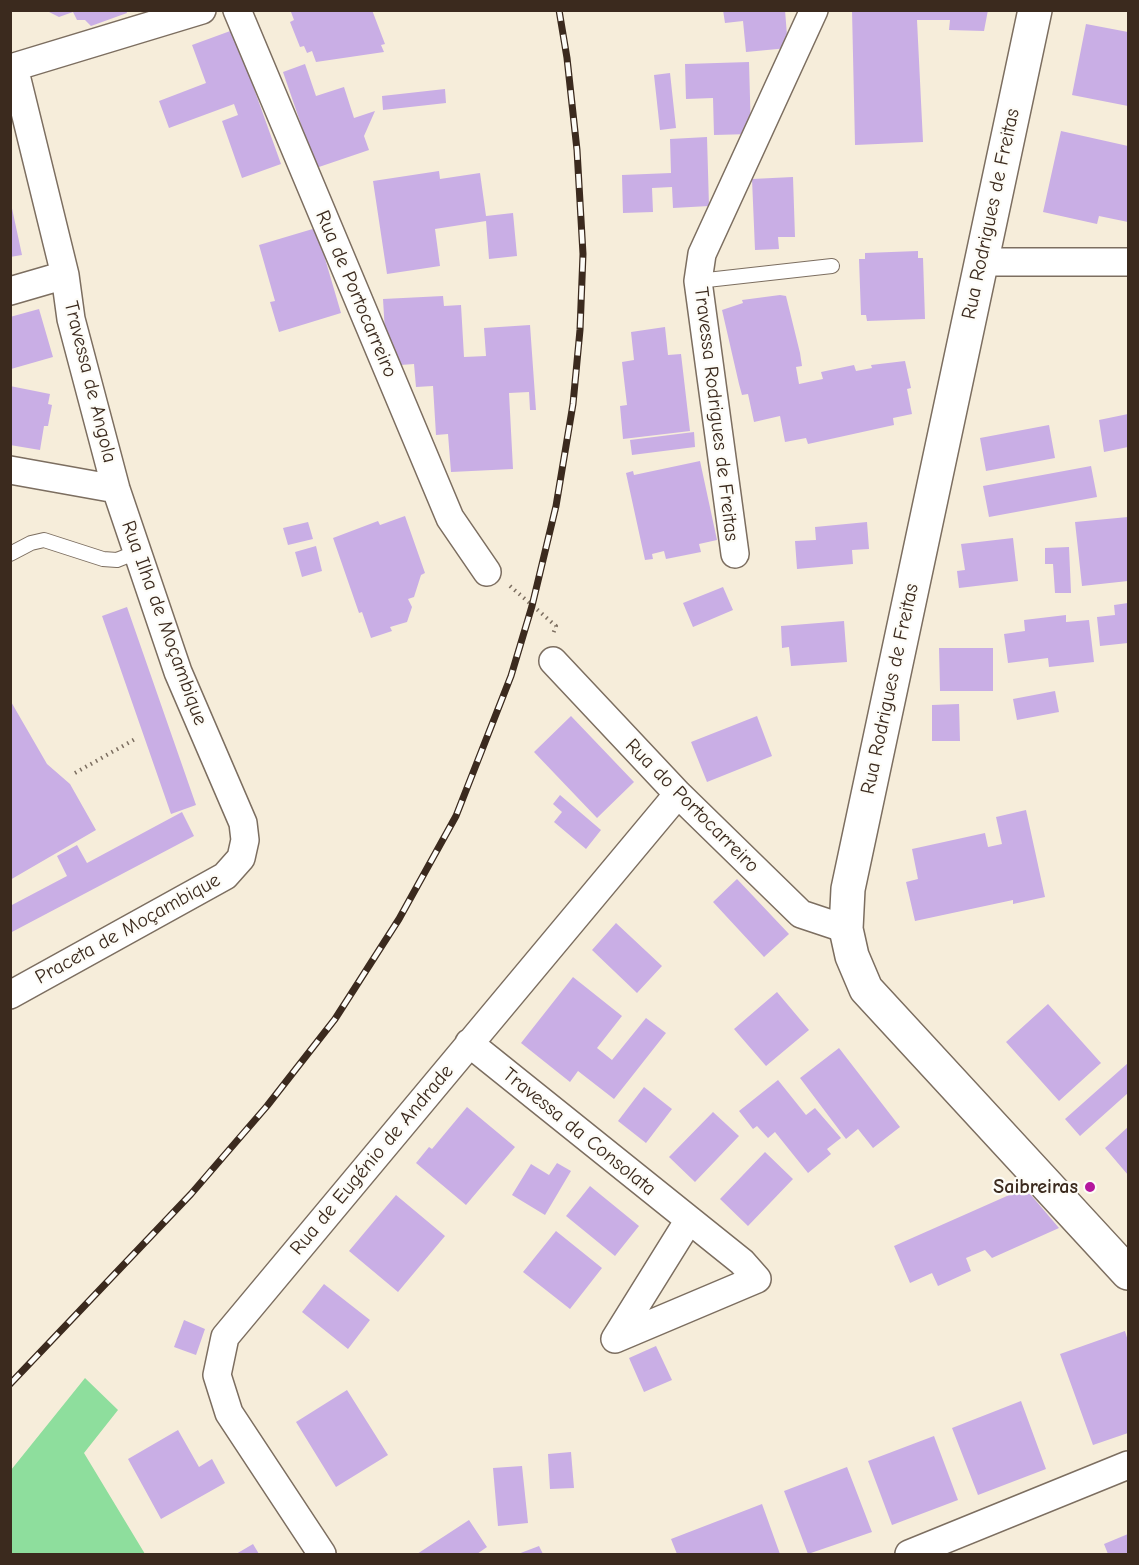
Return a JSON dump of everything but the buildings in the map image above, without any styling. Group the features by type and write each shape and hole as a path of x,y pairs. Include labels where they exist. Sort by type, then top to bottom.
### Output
{"main road":[{"name":"Rua Rodrigues de Freitas","path":"1035,10 848,890 846,929 852,956 866,989 1128,1273"}],"street":[{"name":"Travessa de Angola","path":"116,489 71,319 65,275 14,67 202,10"},
{"name":"Rua de Portocarreiro","path":"237,10 450,518 487,572"},
{"name":"Travessa Rodrigues de Freitas","path":"735,554 698,281 702,254 814,10"},
{"path":"980,262 1128,262"},
{"name":"Travessa de Angola","path":"10,291 65,275"},
{"path":"10,470 116,489"},
{"name":"Rua Ilha de Moçambique","path":"116,489 178,672 243,823 245,840 241,858"},
{"name":"Rua do Portocarreiro","path":"553,661 678,794 801,914 846,929"},
{"name":"Rua de Eugénio de Andrade","path":"322,1554 229,1413 218,1375 225,1337 678,794"},
{"name":"Praceta de Moçambique","path":"10,995 225,876 241,858"},
{"name":"Travessa da Consolata","path":"469,1043 742,1262 757,1280 615,1339 689,1220"},
{"path":"909,1554 1128,1465"}],"lane":[{"path":"698,281 832,266"},
{"path":"10,554 31,543 44,540 103,559 117,560 137,552"}],"path":[{"path":"487,572 496,566 501,567 500,576 556,626 550,641 557,647 553,661"},
{"path":"75,773 137,738"}],"green space":[{"path":"85,1378 118,1410 84,1453 145,1554 11,1554 11,1470"}],"railway":[{"path":"10,1384 191,1194 267,1106 335,1019 399,919 456,816 511,676 532,606 556,506 573,404 580,330 583,254 577,150 567,58 559,10"}],"place":[{"name":"Saibreiras","path":"1090,1187"}]}
